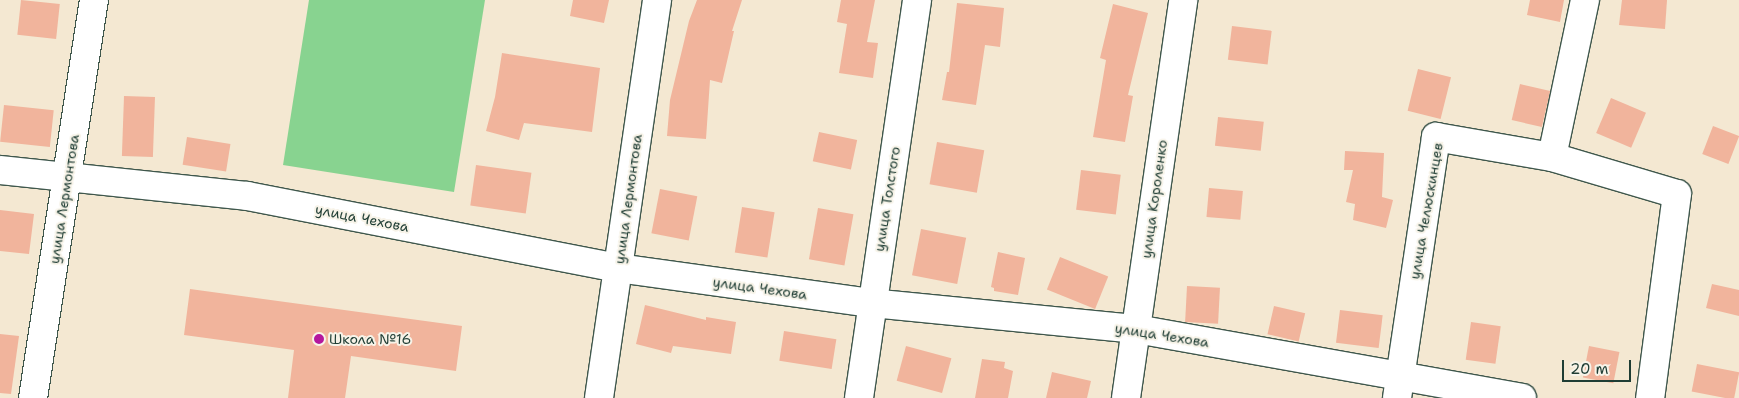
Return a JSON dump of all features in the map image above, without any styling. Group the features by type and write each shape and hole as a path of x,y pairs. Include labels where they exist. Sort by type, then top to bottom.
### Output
{"street":[{"name":"улица Лермонтова","path":"33,398 94,0"},
{"name":"улица Лермонтова","path":"599,398 657,0"},
{"name":"улица Толстого","path":"858,398 917,0"},
{"name":"улица Короленко","path":"1126,398 1183,0"},
{"path":"1552,158 1585,0"},
{"name":"улица Челюскинцев","path":"1398,387 1436,137 1552,158 1677,194 1650,398"},
{"name":"улица Чехова","path":"0,170 247,196 618,268 871,303 1136,328 1398,387 1522,398"}],"green space":[{"path":"309,0 485,0 454,192 283,165"}],"building":[{"path":"21,0 60,4 56,39 17,35"},
{"path":"573,0 609,0 604,23 570,16"},
{"path":"697,0 742,0 732,31 734,31 722,83 710,80 706,139 667,136 670,100 689,21"},
{"path":"841,0 875,0 867,42 878,43 873,78 839,73 847,24 837,22"},
{"path":"1530,0 1564,0 1560,22 1527,15"},
{"path":"1622,0 1667,0 1665,29 1619,25"},
{"path":"957,3 1004,8 1000,47 985,45 976,105 942,100 947,72 949,72"},
{"path":"1113,4 1148,13 1128,95 1133,96 1125,142 1093,137 1106,60 1100,58"},
{"path":"1232,26 1272,31 1268,65 1228,60"},
{"path":"502,53 600,68 592,132 524,123 519,140 486,131 495,97"},
{"path":"1418,69 1451,77 1441,119 1408,111"},
{"path":"1520,84 1550,91 1542,127 1512,120"},
{"path":"124,96 155,97 153,157 122,156"},
{"path":"1611,98 1646,113 1631,148 1596,133"},
{"path":"4,105 54,110 50,147 0,142"},
{"path":"1218,117 1264,122 1261,151 1215,146"},
{"path":"1713,126 1739,136 1728,164 1702,154"},
{"path":"819,132 857,140 851,169 813,161"},
{"path":"187,137 230,144 226,172 183,165"},
{"path":"937,142 984,150 977,193 930,184"},
{"path":"1345,151 1384,153 1382,197 1393,200 1386,228 1353,220 1355,204 1346,202 1353,170 1344,170"},
{"path":"476,165 531,173 526,213 470,206"},
{"path":"1081,170 1121,175 1116,215 1076,210"},
{"path":"1209,188 1243,191 1240,220 1206,217"},
{"path":"660,189 697,196 689,240 651,233"},
{"path":"742,207 775,212 767,258 735,252"},
{"path":"818,208 853,214 844,265 809,259"},
{"path":"0,210 34,214 29,254 0,251"},
{"path":"921,229 966,238 957,284 912,275"},
{"path":"998,252 1025,258 1018,295 994,291 994,288 991,287"},
{"path":"1060,257 1108,276 1095,309 1047,289"},
{"path":"1712,284 1739,290 1739,316 1706,308"},
{"path":"1187,286 1220,288 1218,324 1185,322"},
{"path":"190,289 462,326 456,371 351,356 345,398 288,398 294,350 184,335"},
{"path":"645,305 706,320 706,317 736,322 731,354 673,346 671,353 636,344"},
{"path":"1274,306 1305,313 1299,341 1267,334"},
{"path":"1340,310 1383,315 1379,348 1336,343"},
{"path":"1471,322 1501,326 1495,364 1466,360"},
{"path":"784,331 836,339 832,369 779,361"},
{"path":"0,334 19,336 11,394 0,393"},
{"path":"906,346 951,358 942,393 897,381"},
{"path":"1589,346 1619,352 1613,383 1583,377"},
{"path":"982,359 1005,362 1004,368 1013,371 1008,398 975,398"},
{"path":"1697,364 1739,372 1734,398 1692,391"},
{"path":"1052,372 1091,381 1087,398 1046,398"}],"place":[{"name":"Школа №16","path":"319,339"}]}
